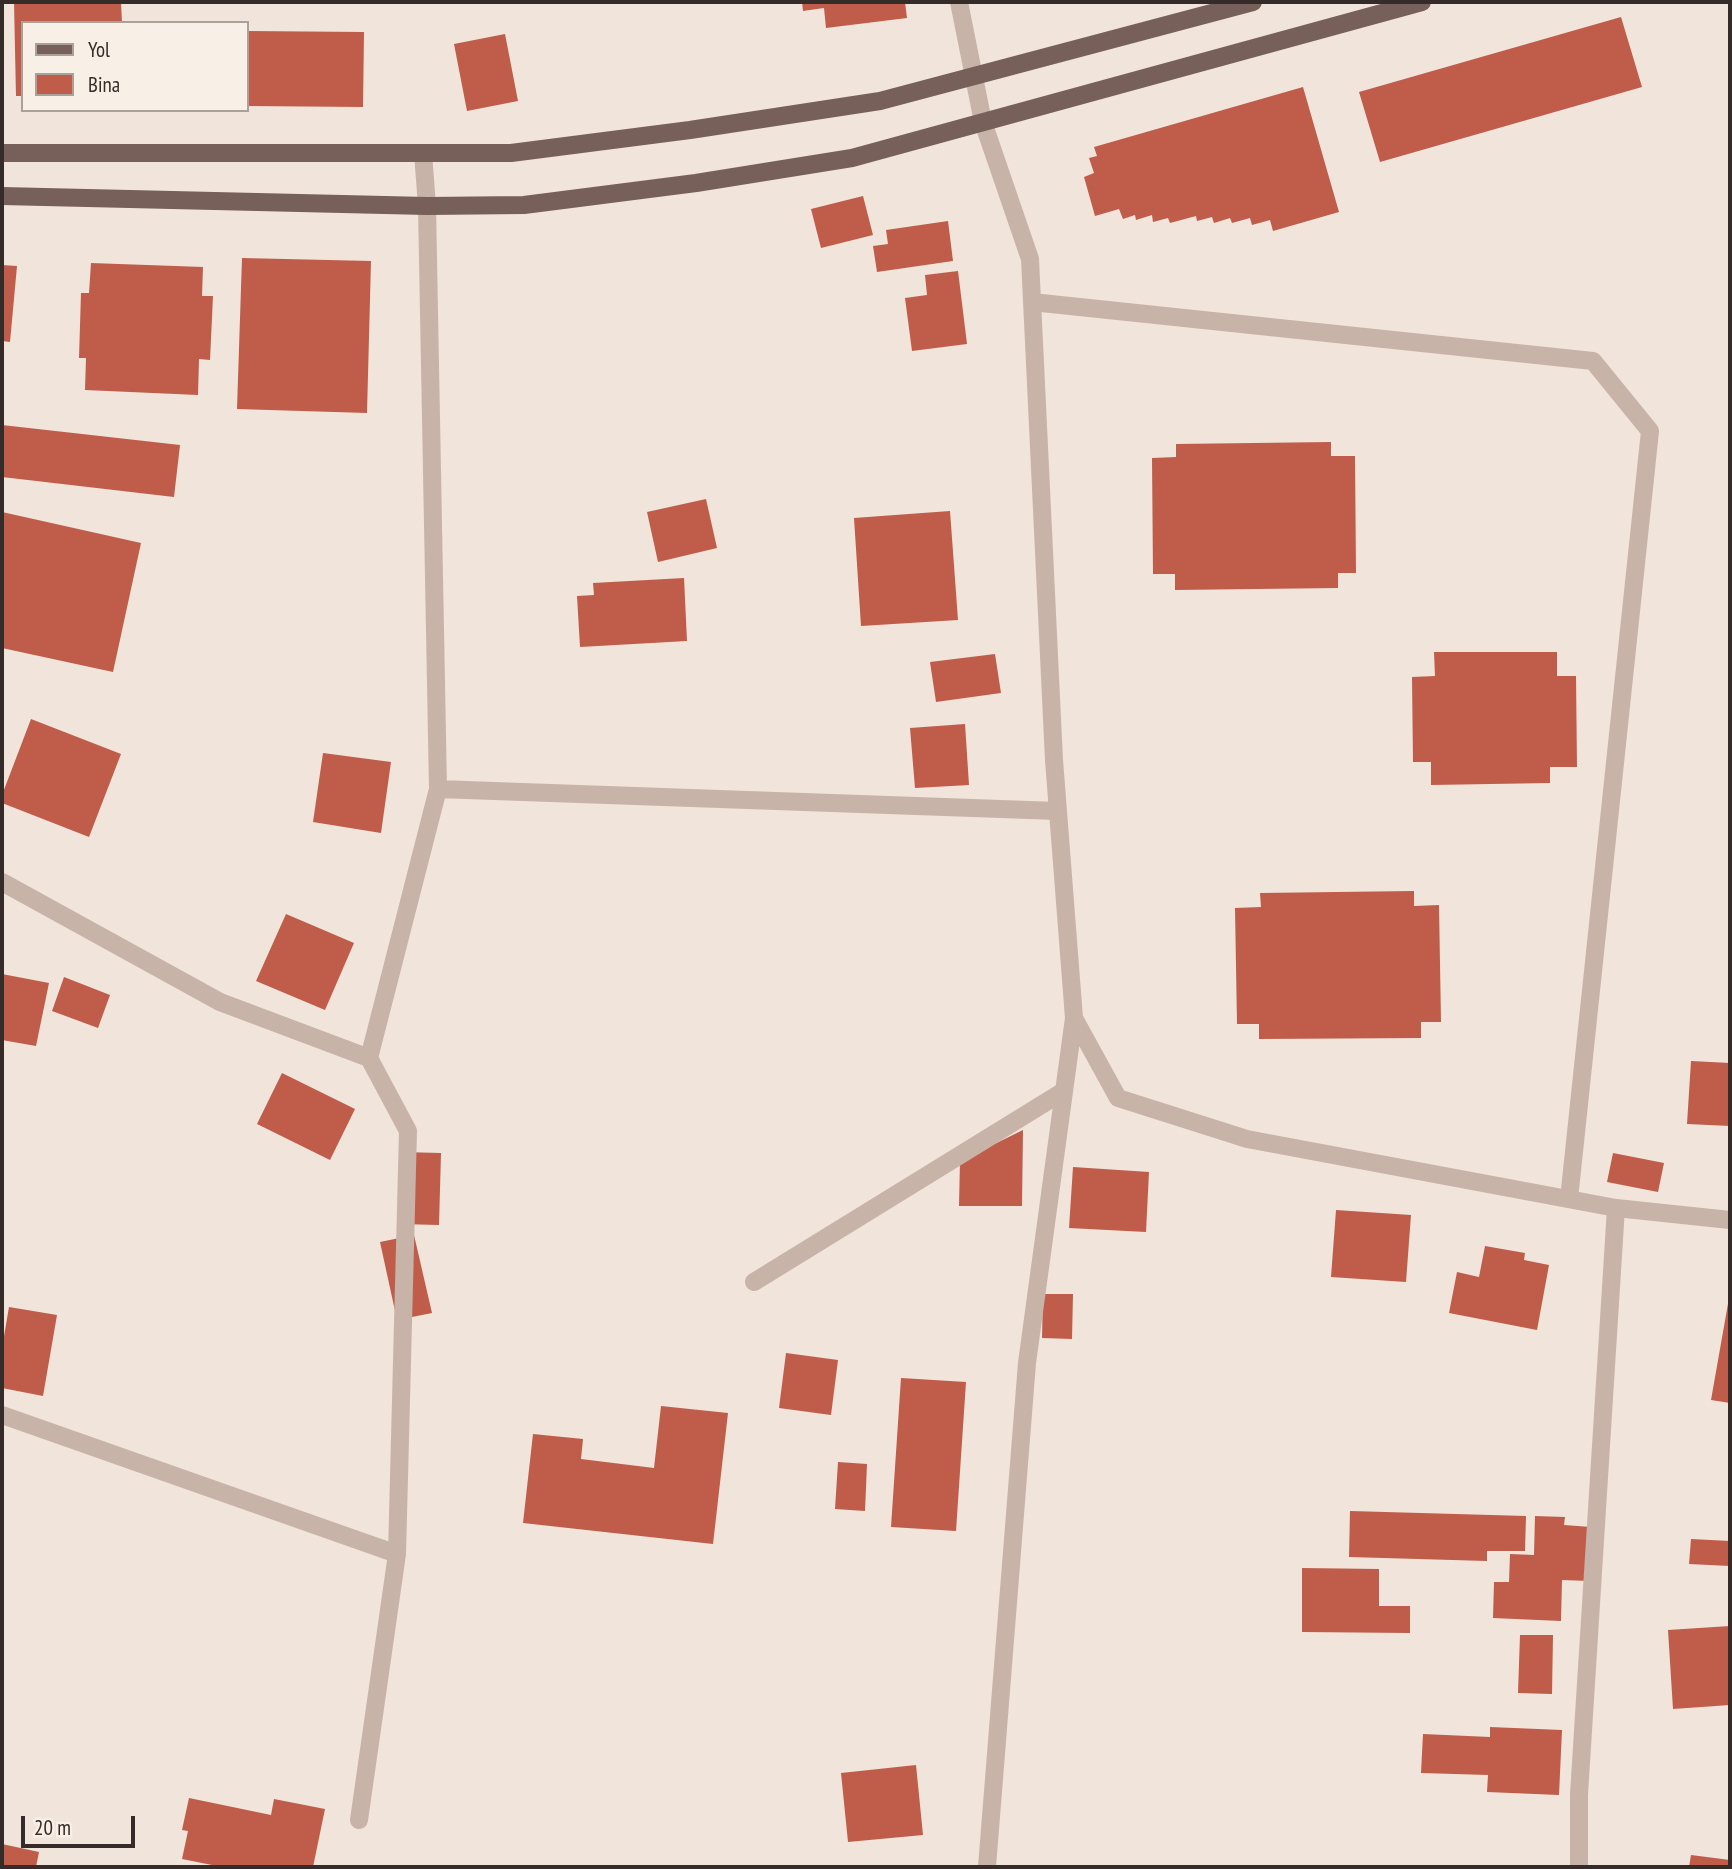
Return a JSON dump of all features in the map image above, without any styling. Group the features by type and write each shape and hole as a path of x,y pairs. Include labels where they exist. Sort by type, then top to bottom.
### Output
{"main road":[{"path":"2,153 511,153 690,130 880,101 1253,2"},
{"path":"2,196 427,206 524,205 709,181 852,158 1422,2"}],"street":[{"path":"959,2 983,122 1030,259 1058,811 1074,1018 1027,1363 987,1867"},
{"path":"369,1058 438,789 424,153"},
{"path":"1032,302 1593,361 1650,431 1569,1199"},
{"path":"438,789 1058,811"},
{"path":"2,881 220,1002 369,1058 408,1131 397,1554 359,1820"},
{"path":"1074,1018 1118,1098 1248,1139 1616,1208 1730,1220"},
{"path":"754,1282 1063,1091"},
{"path":"1579,1867 1579,1794 1616,1208"},
{"path":"2,1415 397,1554"}],"building":[{"path":"14,2 121,2 122,21 21,21 21,96 16,96"},
{"path":"802,2 905,2 907,18 826,28 824,8 803,11"},
{"path":"1621,17 1642,87 1380,162 1359,92"},
{"path":"248,31 364,32 363,107 248,106"},
{"path":"505,34 518,101 467,111 454,44"},
{"path":"1303,87 1339,212 1273,231 1270,220 1252,225 1250,218 1232,223 1230,218 1214,223 1212,217 1197,221 1196,216 1170,223 1168,218 1153,222 1152,215 1136,220 1135,215 1123,219 1119,209 1095,216 1084,177 1094,173 1089,158 1097,156 1094,147"},
{"path":"863,196 873,235 821,248 811,209"},
{"path":"948,221 953,261 877,272 873,246 888,244 886,230"},
{"path":"242,258 371,261 367,413 237,409"},
{"path":"91,263 203,267 202,296 213,296 210,360 199,359 198,395 85,390 86,358 79,358 81,293 89,293"},
{"path":"2,265 17,266 10,342 2,341"},
{"path":"958,271 967,344 912,351 905,298 927,295 925,275"},
{"path":"2,425 180,445 174,497 2,477"},
{"path":"1331,442 1331,456 1355,456 1356,573 1338,573 1338,588 1175,590 1175,574 1153,574 1152,458 1176,457 1176,444"},
{"path":"706,499 717,548 658,562 647,512"},
{"path":"950,511 958,620 861,626 854,518"},
{"path":"2,512 141,543 113,672 2,648"},
{"path":"684,578 687,641 580,647 577,596 594,595 593,583"},
{"path":"1434,652 1557,652 1557,676 1576,676 1577,767 1550,767 1550,783 1431,785 1431,762 1413,762 1412,677 1435,676"},
{"path":"995,654 1001,693 936,702 930,662"},
{"path":"31,719 121,754 89,837 2,803 2,795"},
{"path":"965,724 969,785 915,788 910,728"},
{"path":"323,753 391,762 381,833 313,822"},
{"path":"1414,891 1414,906 1439,905 1441,1022 1421,1022 1421,1038 1259,1039 1259,1024 1237,1024 1235,908 1261,907 1260,893"},
{"path":"286,914 354,943 325,1010 256,981"},
{"path":"2,974 49,983 36,1046 2,1040"},
{"path":"64,977 110,995 98,1028 52,1011"},
{"path":"1691,1061 1730,1063 1730,1126 1687,1124"},
{"path":"282,1073 355,1109 330,1160 257,1124"},
{"path":"1023,1130 1022,1206 959,1206 960,1161"},
{"path":"401,1152 441,1153 439,1225 400,1224"},
{"path":"1613,1153 1664,1163 1658,1192 1607,1182"},
{"path":"1073,1167 1149,1172 1146,1232 1069,1228"},
{"path":"1336,1210 1411,1215 1406,1282 1331,1277"},
{"path":"414,1235 432,1313 397,1320 380,1242"},
{"path":"1485,1246 1525,1253 1524,1260 1549,1265 1537,1330 1449,1313 1457,1272 1479,1277"},
{"path":"1043,1294 1073,1294 1072,1339 1042,1338"},
{"path":"1730,1298 1730,1403 1711,1400"},
{"path":"9,1307 57,1315 43,1396 2,1388 2,1348"},
{"path":"786,1353 838,1360 831,1415 779,1408"},
{"path":"901,1378 966,1382 956,1531 891,1527"},
{"path":"661,1406 728,1413 713,1544 523,1523 533,1434 583,1439 581,1459 654,1468"},
{"path":"838,1462 867,1464 865,1511 835,1509"},
{"path":"1350,1511 1526,1516 1525,1551 1487,1551 1487,1561 1349,1557"},
{"path":"1535,1516 1565,1517 1564,1525 1591,1527 1589,1581 1562,1580 1561,1621 1493,1618 1494,1582 1509,1582 1510,1554 1534,1555"},
{"path":"1691,1539 1730,1541 1730,1566 1689,1564"},
{"path":"1302,1568 1379,1569 1379,1606 1410,1606 1410,1633 1302,1632"},
{"path":"1730,1626 1730,1705 1673,1709 1668,1630"},
{"path":"1520,1635 1553,1635 1552,1694 1518,1693"},
{"path":"1490,1727 1562,1730 1559,1795 1487,1792 1488,1775 1421,1773 1423,1734 1490,1737"},
{"path":"916,1765 923,1835 848,1842 841,1773"},
{"path":"189,1798 271,1815 274,1799 325,1809 313,1867 212,1867 182,1859 188,1831 182,1830"},
{"path":"2,1844 39,1852 36,1867 2,1867"},
{"path":"1691,1855 1730,1860 1730,1867 1689,1867"}]}
